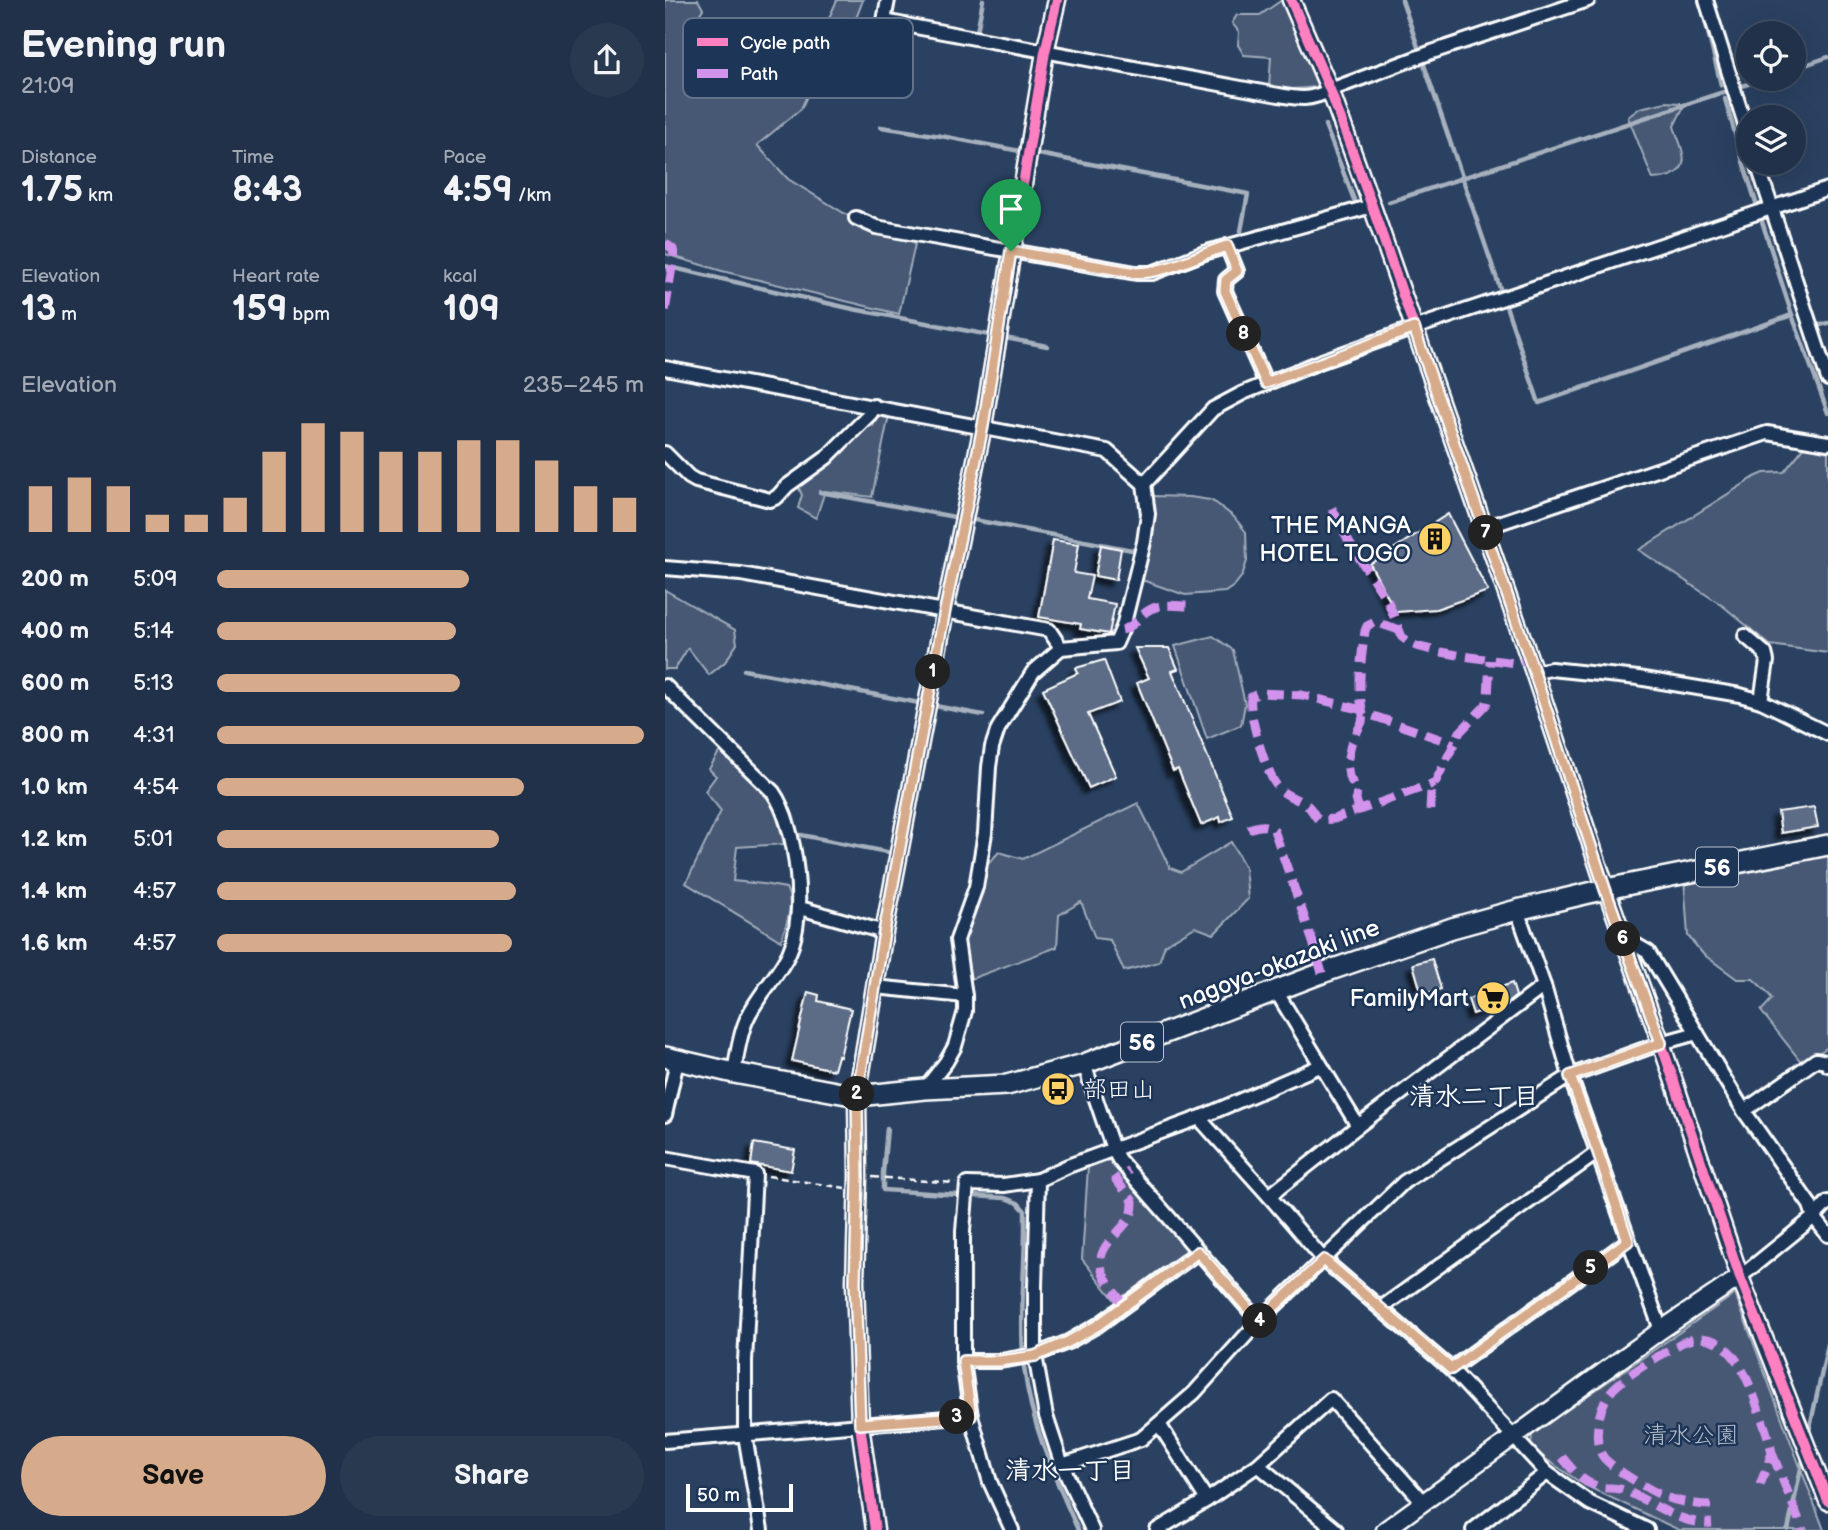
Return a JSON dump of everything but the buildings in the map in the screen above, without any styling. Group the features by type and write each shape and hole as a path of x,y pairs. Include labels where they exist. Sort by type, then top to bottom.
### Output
{"main road":[{"name":"nagoya-okazaki line","path":"671,1059 857,1096 1007,1085 1084,1064 1397,946 1517,910 1605,889 1828,845"}],"street":[{"path":"885,18 888,0"},
{"path":"875,1530 860,1424 855,1282 857,1096 884,932 983,426 1045,52 1057,0"},
{"path":"1291,0 1330,90 1372,206 1740,1277 1828,1501"},
{"path":"913,27 1273,94 1316,98 1330,90 1431,52 1588,0"},
{"path":"1706,0 1739,105"},
{"path":"1761,175 1828,379"},
{"path":"1144,484 1213,410 1266,383 1414,328 1828,189"},
{"path":"856,218 876,227 1136,273 1152,273 1207,252 1372,206"},
{"path":"1227,246 1237,271 1226,280 1225,291 1266,383"},
{"path":"665,368 1108,451 1144,484 1148,514 1144,542 1123,627 1116,643 1061,648 1033,671 998,729 992,747 985,834 976,887 957,940 965,1011 955,1046 925,1089"},
{"path":"665,453 689,477 697,481 770,500 777,498 787,486 826,458 871,413 874,406"},
{"path":"1484,528 1767,433 1828,443"},
{"path":"665,568 741,574 1049,630 1061,648"},
{"path":"1745,636 1765,653 1767,661 1761,701"},
{"path":"1534,672 1551,669 1638,678 1740,695 1761,701 1828,734"},
{"path":"665,686 778,798 785,815 796,863 800,908 790,952 746,1020 734,1073"},
{"path":"800,908 884,932"},
{"path":"1517,910 1544,986 1570,1076 1661,1330"},
{"path":"1626,946 1636,945 1648,951 1744,1111 1828,1235"},
{"path":"875,986 965,996"},
{"path":"1269,1196 1544,986"},
{"path":"1276,991 1358,1126"},
{"path":"1062,1465 1141,1439 1202,1385 1259,1321 1404,1182 1570,1076 1697,1033"},
{"path":"665,1115 671,1059"},
{"path":"1744,1111 1817,1060 1828,1065"},
{"path":"1084,1064 1119,1160 1259,1321"},
{"path":"1012,1530 991,1482 971,1416 963,1361 963,1231 967,1184 1004,1185 1038,1180 1068,1166 1199,1118 1320,1066"},
{"path":"1199,1118 1324,1260 1451,1369 1547,1473 1590,1503 1647,1530"},
{"path":"1381,1308 1598,1152"},
{"path":"665,1158 755,1174 745,1361 745,1436 761,1530"},
{"path":"1038,1180 1035,1356 1046,1416 1062,1465 1092,1530"},
{"path":"1385,1530 1661,1330 1740,1277 1814,1217 1828,1202"},
{"path":"1451,1369 1628,1241"},
{"path":"963,1361 1000,1361 1035,1356 1068,1342 1091,1329 1198,1252"},
{"path":"1157,1530 1258,1465 1331,1399 1424,1503"},
{"path":"665,1441 971,1416"},
{"path":"1159,1424 1207,1500"},
{"path":"1258,1465 1336,1530"},
{"path":"1473,1530 1547,1473"}],"path":[{"path":"755,1174 858,1183 967,1184"}],"green space":[{"path":"665,0 698,0 703,9 697,18 683,18 683,98 806,98 801,109 757,145 788,179 865,226 868,232 916,240 899,314 722,271 665,254"},
{"path":"837,0 863,0 856,18 829,18"},
{"path":"1282,0 1318,87 1269,87 1271,57 1244,55 1238,45 1239,32 1232,23 1237,15 1260,15"},
{"path":"1666,102 1680,103 1683,108 1674,126 1684,161 1678,172 1653,179 1628,117 1640,108"},
{"path":"879,415 889,415 872,497 825,491 816,518 798,508 802,495 798,486 865,426 873,426"},
{"path":"1805,446 1828,452 1828,653 1770,645 1723,606 1639,550 1755,477 1764,473 1784,472"},
{"path":"1152,496 1210,500 1234,517 1246,532 1247,561 1242,576 1234,586 1225,592 1185,595 1142,580 1151,529"},
{"path":"665,590 735,630 737,644 725,662 709,675 688,648 675,669 665,669"},
{"path":"1213,636 1233,650 1245,704 1241,725 1207,739 1175,646"},
{"path":"721,749 765,792 777,816 784,844 737,847 733,881 786,888 790,908 781,941 686,883 721,811 705,791 716,776 709,769"},
{"path":"1138,803 1170,868 1181,872 1231,842 1245,867 1248,899 1214,934 1195,927 1165,945 1159,962 1124,971 1110,940 1095,938 1081,902 1059,915 1057,947 971,979 964,957 964,940 983,892 987,865 999,852 1023,859"},
{"path":"1828,849 1828,1047 1802,1063 1761,1011 1772,999 1767,992 1753,979 1737,979 1703,954 1688,936 1684,878"},
{"path":"1105,1159 1115,1163 1187,1246 1186,1254 1117,1303 1082,1259 1088,1167"},
{"name":"清水公園","path":"1735,1294 1824,1530 1679,1530 1584,1485 1531,1446 1532,1434"}],"waterway":[{"path":"977,32 983,0"},
{"path":"1402,0 1539,403 1792,315"},
{"path":"1701,4 1721,85"},
{"path":"1806,65 1828,57"},
{"path":"1389,202 1736,88"},
{"path":"1725,99 1792,315 1828,413"},
{"path":"1325,125 1356,205 1353,206"},
{"path":"881,127 1025,152"},
{"path":"1033,153 1248,194 1240,236 1301,220"},
{"path":"665,266 853,309 1047,346"},
{"path":"1820,325 1828,323"},
{"path":"820,492 960,518"},
{"path":"969,519 1132,550"},
{"path":"744,670 983,715"},
{"path":"801,835 887,852"},
{"path":"887,1128 883,1190 1005,1198 1018,1203 1025,1211 1022,1328 1027,1389 1045,1451 1078,1530"},
{"path":"1808,1436 1828,1344"},
{"path":"1788,1530 1804,1454"}],"marked path":[{"path":"665,243 673,249 674,254 665,312"},
{"path":"1332,508 1350,544 1388,602 1402,637 1407,641 1416,646 1463,656 1515,663 1530,660"},
{"path":"1122,630 1145,612 1159,606 1190,606"},
{"path":"1399,630 1375,622 1367,626 1360,673 1363,715 1368,714 1454,744"},
{"path":"1430,810 1431,791 1460,732 1486,705 1490,660"},
{"path":"1362,710 1302,695 1260,693 1251,697 1252,716 1259,743 1268,769 1280,790 1309,807 1319,820 1334,819 1435,783"},
{"path":"1359,810 1357,789 1349,777 1347,762 1363,715"},
{"path":"1248,829 1264,826 1274,830 1322,973"},
{"path":"1124,1305 1107,1282 1101,1256 1132,1213 1133,1201 1116,1180 1129,1170"},
{"path":"1711,1505 1678,1501 1653,1491 1609,1463 1600,1452 1598,1444 1601,1411 1607,1397 1641,1367 1681,1343 1697,1338 1711,1340 1723,1346 1742,1369 1772,1453 1760,1485"},
{"path":"1772,1453 1803,1530"},
{"path":"1562,1457 1589,1483 1622,1490 1689,1521 1712,1523"}],"cycle path":[{"path":"875,1530 860,1425 855,1282 857,1096 884,932 983,426 1045,52 1057,0"},
{"path":"1291,0 1330,90 1372,206 1740,1277 1828,1501"}],"place":[{"name":"THE MANGA HOTEL TOGO","path":"1435,539"},
{"name":"FamilyMart","path":"1493,998"},
{"name":"部田山","path":"1058,1089"}],"district":[{"name":"清水二丁目","path":"1474,1096"},
{"name":"清水一丁目","path":"1070,1470"}],"route":[{"path":"1227,246 1237,271 1226,280 1225,291 1266,383 1414,328 1534,672 1605,889 1661,1043 1570,1076 1628,1241 1451,1369 1324,1260 1259,1321 1198,1252 1098,1325 1068,1342 1035,1356 1000,1361 963,1361 971,1416 860,1424 855,1282 857,1096 884,932 983,426 1011,251 1136,273 1152,273 1227,246"}]}
